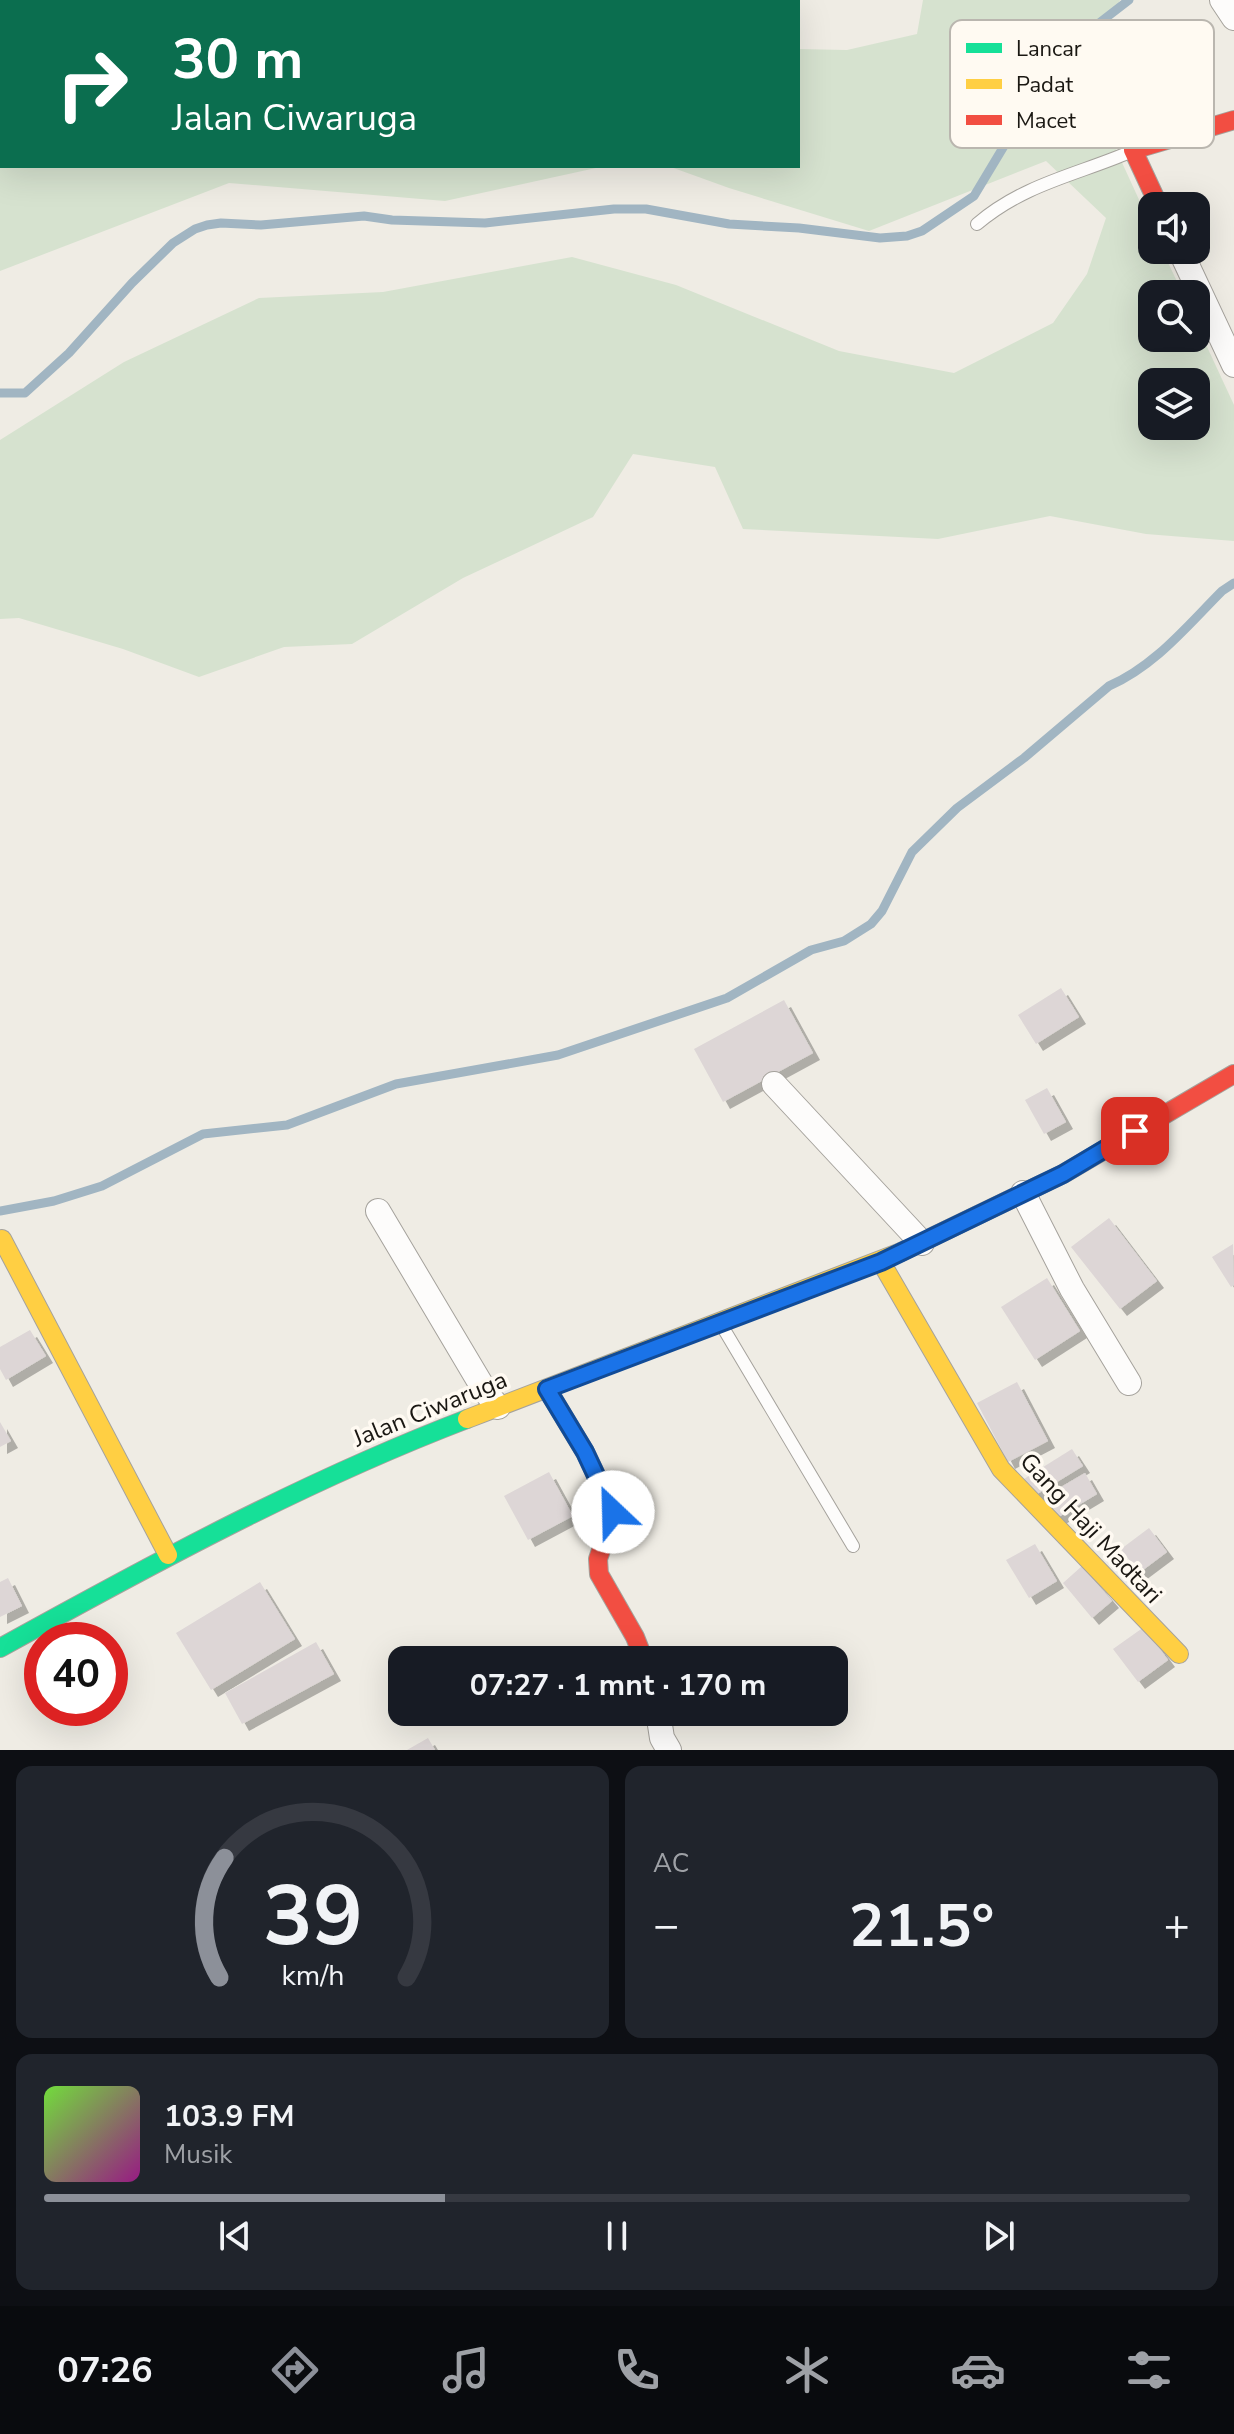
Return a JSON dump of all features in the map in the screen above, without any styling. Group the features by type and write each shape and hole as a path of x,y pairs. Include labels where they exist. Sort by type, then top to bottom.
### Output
{"street":[{"path":"1222,0 1234,18"},
{"path":"1214,126 1234,120"},
{"path":"1140,148 1133,150 1152,192"},
{"path":"1187,264 1234,365"},
{"name":"Jalan Ciwaruga","path":"0,1648 168,1555 394,1447 881,1262 922,1243 1063,1174 1234,1074"},
{"path":"774,1084 922,1243"},
{"path":"1023,1193 1072,1289 1129,1383"},
{"path":"378,1211 485,1391 498,1407"},
{"path":"2,1239 168,1555"},
{"name":"Gang Haji Madtari","path":"881,1262 1001,1469 1179,1654"},
{"path":"547,1389 585,1452 611,1506 612,1518 598,1559 599,1574 639,1646"},
{"path":"660,1726 662,1738 669,1750"}],"lane":[{"path":"977,224 996,208 1056,177 1133,150"},
{"path":"721,1323 853,1546"}],"green space":[{"path":"923,0 1120,0 1110,20 950,20 950,148 1115,148 1138,197 1138,264 1169,264 1176,280 1138,280 1138,352 1209,352 1234,405 1234,541 1146,534 1050,516 938,539 743,529 715,467 633,454 593,517 463,578 352,644 284,647 199,677 123,649 19,618 0,619 0,440 124,362 259,298 383,292 572,257 676,285 839,351 954,373 1053,323 1087,274 1106,218 1046,161 869,231 674,168 800,168 800,49 847,50 917,34"},
{"path":"0,168 596,168 445,201 229,183 0,271"}],"building":[{"path":"1061,988 1079,1017 1036,1044 1018,1015"},
{"path":"784,1000 813,1053 723,1102 694,1049"},
{"path":"1047,1088 1066,1122 1044,1134 1025,1100"},
{"path":"1109,1218 1157,1281 1120,1309 1071,1247"},
{"path":"1233,1244 1234,1285 1231,1287 1212,1257"},
{"path":"1047,1278 1080,1331 1035,1360 1001,1307"},
{"path":"30,1330 46,1356 6,1380 0,1369 0,1347"},
{"path":"1017,1382 1048,1441 1008,1462 977,1403"},
{"path":"0,1422 11,1441 0,1447"},
{"path":"1072,1449 1083,1466 1034,1496 1024,1479"},
{"path":"549,1472 573,1516 528,1540 504,1496"},
{"path":"1085,1473 1097,1494 1057,1518 1044,1497"},
{"path":"1149,1528 1167,1552 1139,1573 1121,1549"},
{"path":"1035,1544 1057,1581 1029,1598 1006,1560"},
{"path":"1082,1566 1112,1601 1092,1618 1063,1583"},
{"path":"8,1578 22,1606 0,1617 0,1582"},
{"path":"260,1582 295,1639 211,1690 176,1633"},
{"path":"1144,1627 1168,1660 1138,1682 1113,1649"},
{"path":"316,1642 334,1674 242,1724 225,1693"},
{"path":"428,1738 435,1750 407,1750"}],"waterway":[{"path":"1103,20 1129,0"},
{"path":"0,393 25,393 69,353 173,243 207,225 261,225 364,216 485,223 614,209 646,209 729,224 799,228 880,238 907,236 922,231 974,196 1003,148"},
{"path":"0,1211 54,1201 102,1186 203,1134 287,1125 396,1084 558,1055 727,998 811,950 844,941 871,924 882,911 912,852 957,808 1024,758 1109,686 1126,678 1156,656 1234,583"}],"traffic: fast":[{"path":"0,1648 172,1555 288,1497 467,1419"}],"traffic: slow":[{"path":"2,1239 168,1555"},
{"path":"467,1419 901,1252"},
{"path":"881,1262 1001,1469 1179,1654"}],"traffic: jam":[{"path":"1214,126 1234,120"},
{"path":"1140,148 1133,150 1152,192"},
{"path":"901,1252 1063,1174 1234,1074"},
{"path":"547,1389 585,1452 611,1506 612,1518 598,1559 599,1574 639,1646"}],"route":[{"path":"613,1512 585,1452 547,1389 881,1262 1063,1174 1135,1131"}]}
